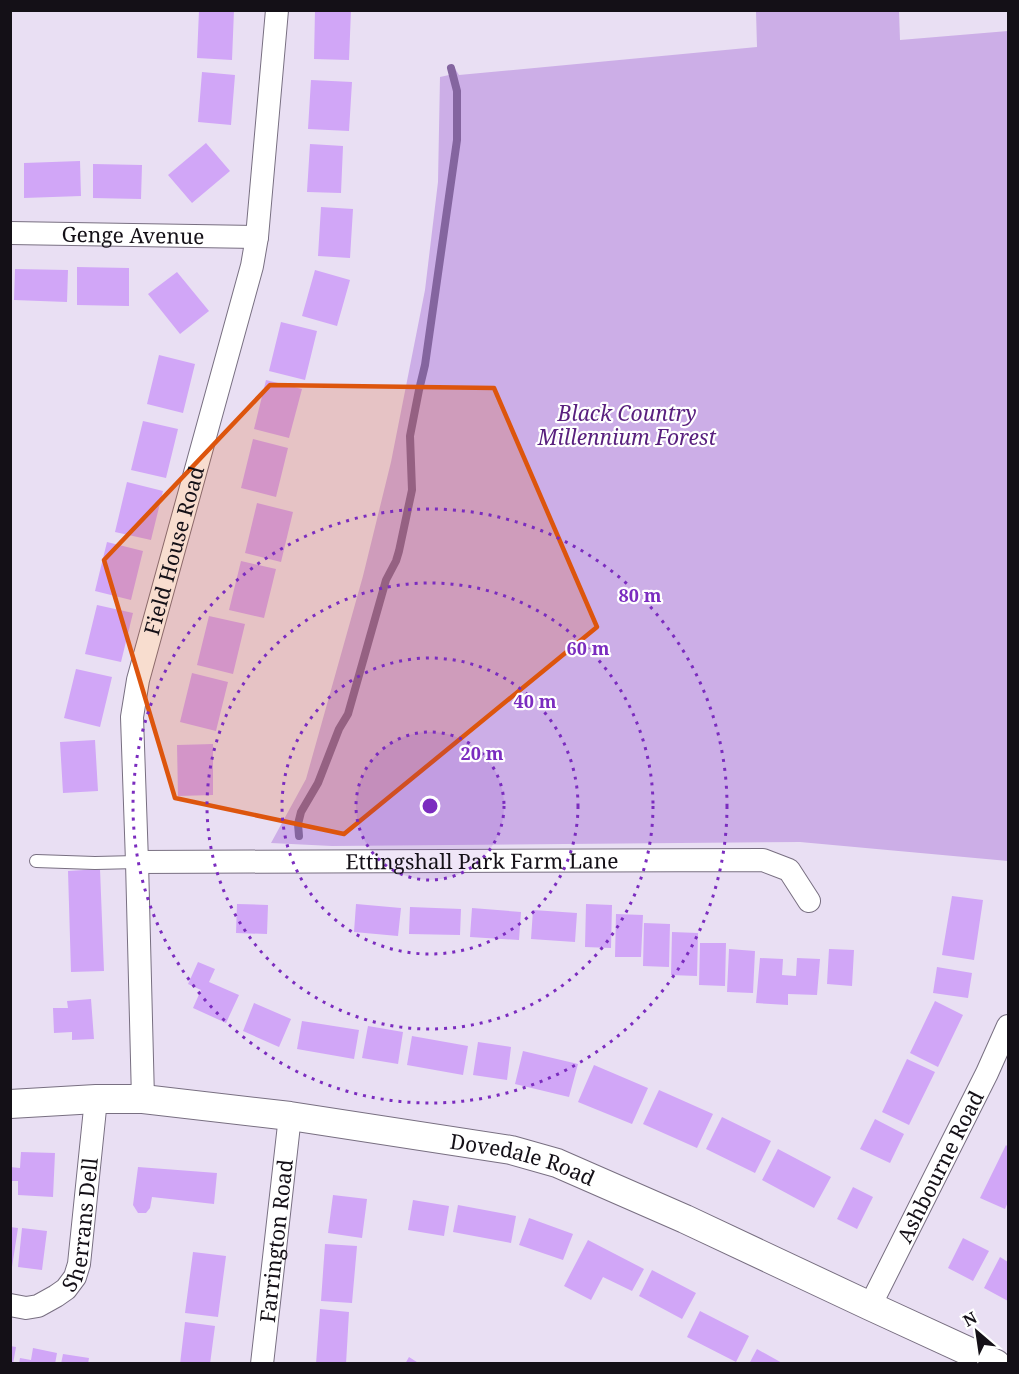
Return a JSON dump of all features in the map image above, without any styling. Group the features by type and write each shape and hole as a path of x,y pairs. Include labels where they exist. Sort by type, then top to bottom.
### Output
{"street":[{"name":"Field House Road","path":"142,1099 132,717 138,680 252,266 257,237 277,10"},
{"name":"Genge Avenue","path":"10,233 257,237"},
{"name":"Ettingshall Park Farm Lane","path":"137,862 763,860 789,870 809,901"},
{"name":"Ashbourne Road","path":"870,1306 982,1084 1008,1026"},
{"name":"Sherrans Dell","path":"10,1305 26,1308 38,1306 66,1289 75,1277 79,1264 96,1099"},
{"name":"Dovedale Road","path":"10,1104 142,1099 290,1116 511,1150 557,1163 685,1219 996,1364"},
{"name":"Farrington Road","path":"262,1364 290,1116"}],"lane":[{"path":"36,861 137,862"}],"highlighted area":[{"path":"270,385 494,388 597,627 344,834 175,798 104,560"}],"green space":[{"name":"Black Country Millennium Forest","path":"756,11 899,11 900,40 1008,31 1008,861 800,842 332,846 271,843 306,779 363,576 391,462 425,290 438,182 440,77 449,75 449,68 454,67 459,75 757,47"}],"building":[{"path":"199,10 234,10 232,60 197,58"},
{"path":"315,10 351,10 349,60 314,59"},
{"path":"202,72 235,75 231,125 198,122"},
{"path":"311,80 352,82 349,131 308,129"},
{"path":"206,143 230,171 192,203 168,175"},
{"path":"310,144 343,146 341,193 307,192"},
{"path":"80,161 81,196 24,198 24,163"},
{"path":"93,164 142,165 141,199 93,198"},
{"path":"321,207 353,209 350,258 318,256"},
{"path":"77,267 129,268 129,306 77,305"},
{"path":"15,269 68,270 67,302 14,300"},
{"path":"315,270 350,280 337,326 302,316"},
{"path":"177,272 209,311 180,334 148,294"},
{"path":"281,322 317,331 305,380 269,371"},
{"path":"159,355 195,364 183,413 147,404"},
{"path":"266,380 302,389 289,438 254,429"},
{"path":"143,421 178,429 166,478 131,470"},
{"path":"253,439 288,448 276,497 241,488"},
{"path":"127,482 163,491 151,540 115,532"},
{"path":"257,503 293,512 281,562 245,553"},
{"path":"107,542 143,551 131,600 95,591"},
{"path":"241,561 276,569 264,618 229,610"},
{"path":"97,605 133,613 121,662 85,654"},
{"path":"209,616 245,624 233,674 197,665"},
{"path":"76,669 112,677 100,727 64,718"},
{"path":"192,673 228,682 216,731 180,722"},
{"path":"95,740 98,791 63,793 60,742"},
{"path":"213,744 213,795 178,796 177,745"},
{"path":"100,869 104,971 71,972 68,871"},
{"path":"952,896 983,900 974,960 942,955"},
{"path":"237,904 268,905 267,934 236,933"},
{"path":"356,904 401,908 398,936 354,932"},
{"path":"586,904 612,905 611,948 585,947"},
{"path":"410,907 461,909 460,935 409,934"},
{"path":"472,908 521,912 519,940 470,937"},
{"path":"533,910 577,913 575,942 531,939"},
{"path":"616,914 643,915 641,957 615,957"},
{"path":"644,923 670,924 669,967 643,966"},
{"path":"672,932 698,933 697,976 671,975"},
{"path":"700,943 726,943 725,986 699,985"},
{"path":"729,949 755,951 753,993 727,992"},
{"path":"829,949 854,950 852,986 827,984"},
{"path":"760,958 783,959 782,975 796,976 797,958 820,959 817,995 788,994 788,1005 756,1003"},
{"path":"198,962 215,969 209,982 239,995 226,1023 193,1008 201,990 188,984"},
{"path":"937,967 972,973 968,998 933,993"},
{"path":"91,999 94,1039 72,1040 72,1032 54,1033 53,1008 68,1008 67,1001"},
{"path":"935,1001 963,1015 938,1067 910,1053"},
{"path":"254,1003 291,1019 279,1047 243,1031"},
{"path":"302,1021 359,1030 354,1059 297,1049"},
{"path":"368,1026 403,1032 398,1064 362,1058"},
{"path":"412,1036 468,1046 463,1075 407,1065"},
{"path":"478,1042 511,1047 507,1080 473,1075"},
{"path":"523,1051 578,1064 569,1097 515,1084"},
{"path":"907,1059 935,1072 909,1125 882,1112"},
{"path":"594,1065 648,1088 632,1124 578,1102"},
{"path":"659,1090 713,1114 697,1148 643,1124"},
{"path":"722,1117 771,1141 755,1173 706,1149"},
{"path":"875,1119 904,1134 890,1163 860,1149"},
{"path":"1006,1145 1008,1147 1008,1202 1005,1209 980,1198"},
{"path":"778,1149 831,1177 814,1208 762,1180"},
{"path":"21,1152 55,1153 53,1197 18,1195 18,1181 10,1181 10,1167 20,1168"},
{"path":"138,1167 217,1173 214,1204 152,1197 150,1208 146,1213 138,1213 133,1205"},
{"path":"853,1187 873,1197 857,1229 837,1219"},
{"path":"333,1195 367,1199 362,1238 328,1233"},
{"path":"413,1200 449,1206 444,1236 408,1230"},
{"path":"458,1205 516,1216 511,1243 453,1232"},
{"path":"529,1218 573,1234 563,1260 519,1245"},
{"path":"10,1227 18,1228 12,1267 10,1267"},
{"path":"22,1228 47,1231 42,1270 18,1267"},
{"path":"963,1238 989,1251 973,1281 948,1268"},
{"path":"588,1240 644,1269 632,1291 603,1277 591,1300 564,1286"},
{"path":"325,1244 357,1246 352,1303 321,1301"},
{"path":"193,1252 226,1256 218,1317 185,1313"},
{"path":"1000,1257 1008,1262 1008,1301 984,1288"},
{"path":"652,1270 696,1293 682,1319 639,1296"},
{"path":"320,1309 349,1312 346,1364 316,1364"},
{"path":"700,1311 749,1336 736,1362 687,1337"},
{"path":"185,1322 215,1326 210,1364 180,1364"},
{"path":"10,1346 16,1347 13,1364 10,1364"},
{"path":"33,1348 57,1353 55,1364 19,1364 20,1358 31,1360"},
{"path":"757,1349 784,1364 749,1364"},
{"path":"63,1354 89,1358 88,1364 61,1364"},
{"path":"409,1357 420,1364 405,1364"}],"waterway":[{"path":"299,836 298,824 301,812 318,783 339,729 348,714 386,580 399,551 412,490 410,436 425,365 457,140 457,91 451,68"}]}
